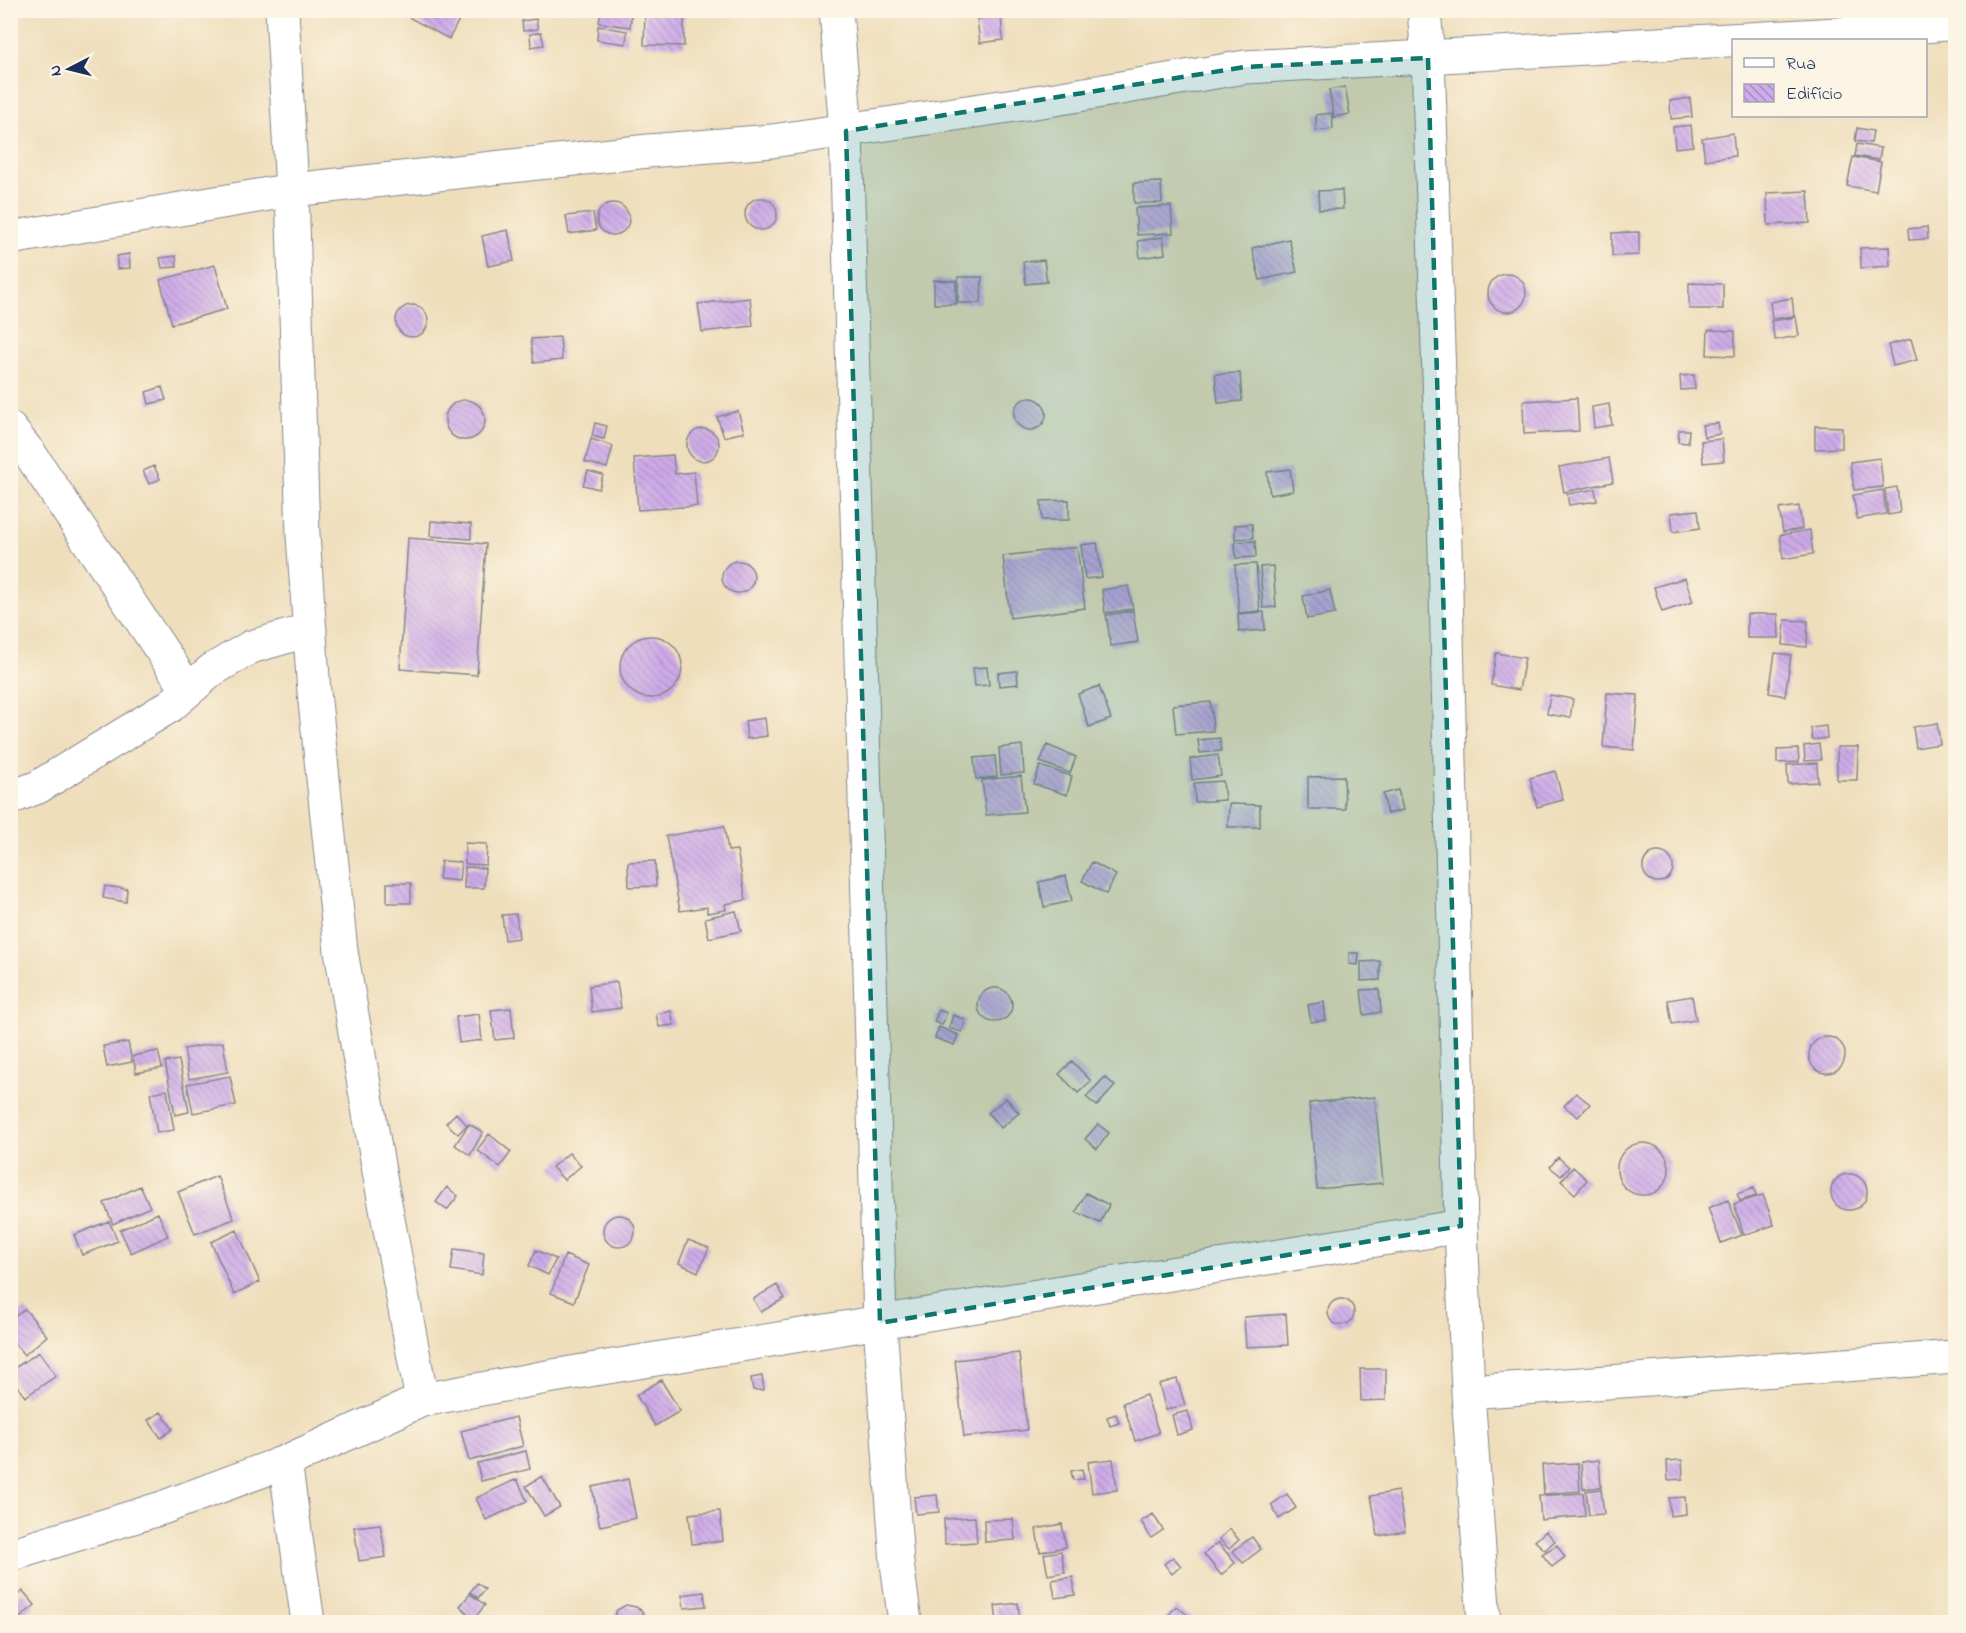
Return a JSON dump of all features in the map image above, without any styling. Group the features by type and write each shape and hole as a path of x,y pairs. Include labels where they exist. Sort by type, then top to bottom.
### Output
{"street":[{"path":"282,10 292,190 303,535 314,692 341,951 379,1172 422,1400"},
{"path":"836,10 846,131 880,1323 897,1563 905,1623"},
{"path":"1424,10 1428,58 1445,549 1461,1226 1468,1392 1484,1623"},
{"path":"1753,39 1956,23"},
{"path":"10,238 292,190 636,153 772,141 1245,67 1732,40"},
{"path":"10,429 30,454 188,690"},
{"path":"10,798 38,787 170,706 212,670 251,647 310,630"},
{"path":"10,1555 162,1508 285,1462 422,1400 547,1377 1461,1226"},
{"path":"1468,1392 1956,1357"},
{"path":"285,1462 308,1623"}],"highlighted area":[{"path":"1428,58 1461,1226 880,1323 846,131 1245,67"}],"building":[{"path":"402,10 464,10 449,39 401,13"},
{"path":"601,10 632,10 630,27 599,23"},
{"path":"645,10 684,10 684,46 644,45"},
{"path":"931,10 948,10 938,19"},
{"path":"1001,16 1003,40 980,43 977,19"},
{"path":"536,19 538,29 523,31 522,21"},
{"path":"598,26 627,31 626,44 597,40"},
{"path":"541,32 544,45 531,47 530,34"},
{"path":"1345,87 1350,114 1334,117 1329,90"},
{"path":"1690,98 1692,117 1671,119 1670,101"},
{"path":"1332,113 1333,129 1316,131 1316,115"},
{"path":"1691,125 1693,146 1675,148 1673,127"},
{"path":"1857,128 1873,131 1871,143 1855,141"},
{"path":"1733,133 1735,156 1705,160 1702,138"},
{"path":"1857,144 1881,148 1879,160 1855,156"},
{"path":"1853,157 1881,162 1876,191 1847,186"},
{"path":"1161,182 1162,203 1134,203 1134,183"},
{"path":"1342,190 1343,209 1319,210 1318,191"},
{"path":"1808,191 1810,223 1768,225 1767,193"},
{"path":"761,198 772,203 777,214 772,225 761,230 750,225 745,214 750,203"},
{"path":"613,203 624,208 629,219 624,230 613,235 602,230 597,219 602,208"},
{"path":"1171,206 1173,233 1137,235 1135,208"},
{"path":"593,213 596,230 569,234 566,216"},
{"path":"1927,227 1928,239 1909,240 1908,229"},
{"path":"508,230 514,261 488,266 482,236"},
{"path":"1639,232 1639,255 1612,256 1612,233"},
{"path":"1163,237 1165,254 1140,258 1138,241"},
{"path":"1289,239 1297,272 1260,280 1252,248"},
{"path":"1889,247 1890,266 1861,268 1860,248"},
{"path":"129,254 130,268 117,269 117,256"},
{"path":"176,256 177,267 162,268 160,258"},
{"path":"1044,260 1047,282 1026,284 1023,262"},
{"path":"215,265 227,309 172,324 160,280"},
{"path":"1507,274 1520,280 1526,293 1520,306 1507,312 1494,306 1488,293 1494,280"},
{"path":"958,277 982,277 981,303 958,303"},
{"path":"934,280 956,281 956,304 934,304"},
{"path":"1689,283 1723,284 1723,309 1689,309"},
{"path":"750,298 753,326 702,332 698,304"},
{"path":"1792,298 1794,316 1772,319 1770,302"},
{"path":"412,305 423,310 428,321 423,332 412,337 401,332 396,321 401,310"},
{"path":"1796,317 1799,336 1775,340 1771,321"},
{"path":"1708,330 1735,331 1735,356 1707,355"},
{"path":"560,337 562,360 534,363 531,339"},
{"path":"1911,339 1917,360 1893,366 1888,345"},
{"path":"1240,373 1242,401 1218,403 1215,374"},
{"path":"1694,375 1695,389 1681,390 1680,376"},
{"path":"162,387 166,400 149,404 146,392"},
{"path":"1030,398 1041,403 1046,414 1041,425 1030,430 1019,425 1014,414 1019,403"},
{"path":"1577,398 1579,431 1524,434 1523,401"},
{"path":"465,400 473,401 479,406 484,412 484,428 479,434 473,439 465,440 457,439 451,434 446,428 445,420 446,412 451,406 457,401"},
{"path":"1609,404 1612,425 1594,428 1592,407"},
{"path":"738,411 744,432 724,437 717,417"},
{"path":"595,423 607,426 604,439 592,436"},
{"path":"1718,423 1720,434 1704,437 1702,425"},
{"path":"1815,426 1842,427 1842,448 1815,449"},
{"path":"703,429 714,434 719,445 714,456 703,461 692,456 687,445 692,434"},
{"path":"1679,430 1689,430 1688,443 1678,442"},
{"path":"591,439 613,446 607,468 585,462"},
{"path":"1722,439 1724,461 1703,463 1701,441"},
{"path":"673,455 675,474 694,472 697,506 638,510 634,458"},
{"path":"1609,458 1613,482 1564,492 1559,467"},
{"path":"1880,458 1883,487 1854,490 1850,462"},
{"path":"154,466 160,479 149,484 143,471"},
{"path":"1290,469 1293,491 1270,495 1267,472"},
{"path":"588,471 603,475 599,489 583,485"},
{"path":"1897,487 1900,513 1888,515 1885,489"},
{"path":"1595,489 1597,501 1569,505 1567,494"},
{"path":"1883,490 1886,514 1857,519 1853,495"},
{"path":"1069,500 1069,520 1042,520 1041,501"},
{"path":"1799,506 1802,529 1783,532 1779,509"},
{"path":"1698,510 1700,528 1673,532 1671,513"},
{"path":"431,521 471,524 471,539 430,536"},
{"path":"1252,524 1253,538 1235,539 1235,525"},
{"path":"1810,530 1813,554 1783,559 1780,535"},
{"path":"408,538 486,544 477,675 400,669"},
{"path":"1255,541 1256,557 1236,558 1235,542"},
{"path":"1097,543 1102,577 1085,579 1081,545"},
{"path":"1077,547 1085,608 1010,618 1003,556"},
{"path":"738,561 749,566 754,577 749,588 738,593 727,588 722,577 727,566"},
{"path":"1256,564 1260,611 1239,613 1235,565"},
{"path":"1273,566 1276,607 1263,608 1260,567"},
{"path":"1685,578 1693,602 1662,612 1654,587"},
{"path":"1128,586 1133,609 1105,613 1102,590"},
{"path":"1330,590 1335,614 1307,619 1303,596"},
{"path":"1133,611 1138,642 1111,646 1106,615"},
{"path":"1264,612 1265,630 1239,632 1238,614"},
{"path":"1747,614 1778,614 1779,638 1747,638"},
{"path":"1785,620 1808,621 1807,647 1783,645"},
{"path":"651,636 663,638 673,645 680,655 682,667 680,679 673,689 663,696 651,698 639,696 629,689 622,679 620,667 622,655 629,645 639,638"},
{"path":"1496,653 1525,658 1519,690 1491,685"},
{"path":"1775,653 1791,655 1785,696 1769,693"},
{"path":"987,667 989,685 975,686 973,668"},
{"path":"1017,671 1018,684 999,686 998,673"},
{"path":"1099,686 1111,719 1089,727 1078,694"},
{"path":"1607,693 1638,695 1634,750 1603,747"},
{"path":"1550,695 1573,699 1570,718 1547,714"},
{"path":"1211,702 1213,731 1176,734 1173,705"},
{"path":"765,718 767,736 747,739 745,721"},
{"path":"1937,723 1940,744 1916,748 1913,727"},
{"path":"1826,726 1827,738 1812,740 1811,728"},
{"path":"1220,738 1221,751 1200,753 1198,740"},
{"path":"1819,744 1821,760 1805,761 1804,746"},
{"path":"1022,745 1024,773 1001,775 999,748"},
{"path":"1047,745 1076,757 1070,773 1040,762"},
{"path":"1837,747 1858,747 1857,780 1837,780"},
{"path":"1798,749 1799,762 1777,763 1777,750"},
{"path":"1218,755 1221,776 1192,780 1190,759"},
{"path":"995,756 997,777 976,779 974,758"},
{"path":"1817,763 1818,782 1788,784 1787,765"},
{"path":"1040,766 1072,776 1067,795 1034,784"},
{"path":"1555,771 1563,800 1537,807 1530,778"},
{"path":"1021,776 1025,812 986,815 982,780"},
{"path":"1344,776 1345,809 1308,809 1308,777"},
{"path":"1223,781 1225,800 1195,802 1194,783"},
{"path":"1398,790 1403,810 1387,814 1383,794"},
{"path":"1229,804 1260,805 1260,827 1228,827"},
{"path":"724,826 728,851 737,850 746,900 725,904 726,910 707,913 707,907 680,911 666,836"},
{"path":"465,843 487,844 486,865 465,864"},
{"path":"1658,852 1664,853 1672,861 1672,873 1664,881 1658,882 1652,881 1644,873 1643,867 1644,861 1652,853"},
{"path":"441,861 461,862 459,881 439,879"},
{"path":"655,861 656,886 629,887 628,862"},
{"path":"1092,862 1116,875 1106,894 1082,881"},
{"path":"465,867 485,868 484,888 464,888"},
{"path":"1066,876 1072,901 1044,907 1039,882"},
{"path":"387,883 411,883 411,903 387,903"},
{"path":"105,886 127,889 126,902 103,898"},
{"path":"736,911 741,931 709,938 705,918"},
{"path":"516,914 519,938 505,940 502,915"},
{"path":"1349,953 1359,953 1358,965 1349,964"},
{"path":"1380,961 1380,980 1361,981 1361,962"},
{"path":"617,982 621,1008 592,1012 589,986"},
{"path":"995,988 1007,993 1012,1005 1007,1017 995,1022 983,1017 978,1005 983,993"},
{"path":"1379,989 1381,1012 1364,1015 1361,990"},
{"path":"1692,996 1696,1020 1672,1024 1668,1000"},
{"path":"1324,1002 1326,1020 1311,1022 1308,1005"},
{"path":"511,1008 514,1038 495,1040 491,1010"},
{"path":"939,1010 947,1013 942,1025 934,1022"},
{"path":"671,1011 674,1025 659,1027 656,1014"},
{"path":"479,1014 482,1040 459,1043 456,1017"},
{"path":"953,1015 966,1020 962,1032 949,1028"},
{"path":"939,1027 958,1035 954,1045 935,1038"},
{"path":"1827,1037 1840,1042 1845,1055 1840,1068 1827,1073 1814,1068 1809,1055 1814,1042"},
{"path":"128,1042 132,1062 107,1067 103,1046"},
{"path":"223,1042 228,1072 189,1079 184,1049"},
{"path":"158,1051 162,1068 136,1073 133,1056"},
{"path":"179,1060 189,1112 175,1115 165,1062"},
{"path":"1072,1061 1091,1081 1078,1093 1059,1074"},
{"path":"230,1076 236,1105 193,1113 187,1084"},
{"path":"1105,1077 1115,1086 1097,1106 1086,1097"},
{"path":"167,1090 174,1130 157,1133 150,1093"},
{"path":"1576,1093 1590,1104 1578,1117 1564,1106"},
{"path":"1375,1097 1383,1183 1317,1189 1309,1103"},
{"path":"1006,1098 1019,1113 1001,1128 988,1113"},
{"path":"456,1113 467,1125 458,1134 446,1123"},
{"path":"469,1124 483,1132 470,1155 455,1145"},
{"path":"1098,1124 1109,1133 1097,1149 1085,1139"},
{"path":"489,1134 511,1152 500,1167 477,1150"},
{"path":"1643,1143 1653,1145 1661,1151 1667,1159 1669,1169 1667,1179 1661,1187 1653,1193 1643,1195 1633,1193 1625,1187 1619,1179 1617,1169 1619,1159 1625,1151 1633,1145"},
{"path":"569,1153 581,1166 564,1180 552,1167"},
{"path":"1558,1157 1569,1167 1561,1176 1550,1167"},
{"path":"1573,1167 1587,1180 1575,1194 1561,1181"},
{"path":"1849,1174 1862,1179 1867,1192 1862,1205 1849,1210 1836,1205 1831,1192 1836,1179"},
{"path":"217,1176 234,1219 195,1234 178,1192"},
{"path":"140,1186 150,1207 113,1224 104,1203"},
{"path":"447,1187 458,1196 447,1210 436,1202"},
{"path":"1754,1188 1756,1196 1740,1201 1737,1194"},
{"path":"1086,1193 1109,1205 1100,1223 1076,1212"},
{"path":"1763,1195 1774,1225 1744,1235 1734,1204"},
{"path":"1728,1200 1742,1235 1721,1243 1708,1208"},
{"path":"158,1213 168,1236 131,1253 120,1230"},
{"path":"619,1215 630,1220 635,1231 630,1242 619,1247 608,1242 603,1231 608,1220"},
{"path":"109,1221 118,1241 82,1255 74,1235"},
{"path":"237,1230 260,1282 234,1294 211,1242"},
{"path":"688,1240 709,1248 698,1272 679,1263"},
{"path":"454,1249 484,1253 482,1275 451,1270"},
{"path":"536,1250 556,1259 548,1275 529,1266"},
{"path":"565,1255 589,1265 574,1302 551,1293"},
{"path":"777,1285 785,1298 761,1312 753,1299"},
{"path":"1341,1299 1351,1302 1354,1312 1351,1322 1341,1325 1331,1322 1328,1312 1331,1302"},
{"path":"25,1309 47,1336 24,1355 10,1338 10,1320"},
{"path":"1286,1314 1288,1345 1246,1347 1244,1317"},
{"path":"39,1352 56,1376 25,1397 10,1376 10,1371"},
{"path":"1019,1353 1027,1430 964,1437 955,1360"},
{"path":"1360,1369 1386,1369 1386,1400 1361,1401"},
{"path":"762,1376 764,1390 753,1390 751,1378"},
{"path":"1177,1379 1185,1405 1166,1410 1159,1384"},
{"path":"661,1380 680,1411 655,1426 636,1395"},
{"path":"1146,1395 1159,1433 1135,1441 1123,1403"},
{"path":"1188,1411 1193,1430 1177,1435 1172,1415"},
{"path":"161,1412 173,1429 161,1438 148,1420"},
{"path":"1116,1414 1119,1423 1110,1426 1107,1417"},
{"path":"516,1417 523,1446 469,1461 461,1431"},
{"path":"526,1451 530,1469 481,1481 477,1463"},
{"path":"1113,1459 1117,1490 1092,1493 1088,1462"},
{"path":"1599,1460 1601,1487 1583,1489 1581,1462"},
{"path":"1682,1460 1683,1479 1668,1480 1667,1461"},
{"path":"1578,1463 1580,1491 1544,1494 1542,1465"},
{"path":"1082,1469 1084,1479 1073,1480 1071,1471"},
{"path":"542,1476 560,1507 544,1516 526,1486"},
{"path":"517,1479 527,1501 486,1520 476,1498"},
{"path":"628,1479 636,1518 600,1526 592,1487"},
{"path":"1601,1489 1604,1514 1589,1515 1586,1491"},
{"path":"1398,1491 1405,1531 1378,1536 1371,1496"},
{"path":"1583,1493 1585,1516 1541,1520 1539,1496"},
{"path":"1287,1494 1296,1508 1279,1519 1271,1505"},
{"path":"937,1495 939,1512 916,1514 914,1497"},
{"path":"1685,1497 1686,1514 1670,1516 1669,1498"},
{"path":"720,1511 723,1541 692,1544 689,1514"},
{"path":"1153,1514 1163,1530 1151,1538 1141,1521"},
{"path":"975,1517 977,1542 945,1544 944,1519"},
{"path":"1013,1519 1015,1540 985,1542 984,1520"},
{"path":"380,1524 386,1557 359,1561 354,1527"},
{"path":"1062,1524 1066,1547 1040,1552 1036,1529"},
{"path":"1230,1529 1239,1540 1229,1549 1219,1539"},
{"path":"1546,1531 1555,1541 1545,1550 1535,1541"},
{"path":"1252,1537 1261,1549 1243,1563 1233,1551"},
{"path":"1218,1542 1235,1563 1221,1575 1204,1554"},
{"path":"1557,1545 1565,1557 1552,1567 1542,1554"},
{"path":"1061,1551 1065,1572 1048,1575 1044,1554"},
{"path":"1173,1557 1181,1566 1172,1574 1164,1564"},
{"path":"1073,1577 1075,1595 1055,1598 1052,1580"},
{"path":"477,1583 485,1589 478,1598 470,1592"},
{"path":"23,1591 35,1605 16,1621 10,1614 10,1601"},
{"path":"704,1592 706,1606 684,1608 682,1595"},
{"path":"470,1594 485,1605 474,1619 460,1606"},
{"path":"1018,1603 1020,1622 997,1622 995,1606"},
{"path":"626,1605 641,1610 645,1622 612,1622 617,1610"},
{"path":"1176,1606 1194,1620 1192,1622 1163,1622"},
{"path":"105,1618 105,1622 87,1622 87,1621"}]}
